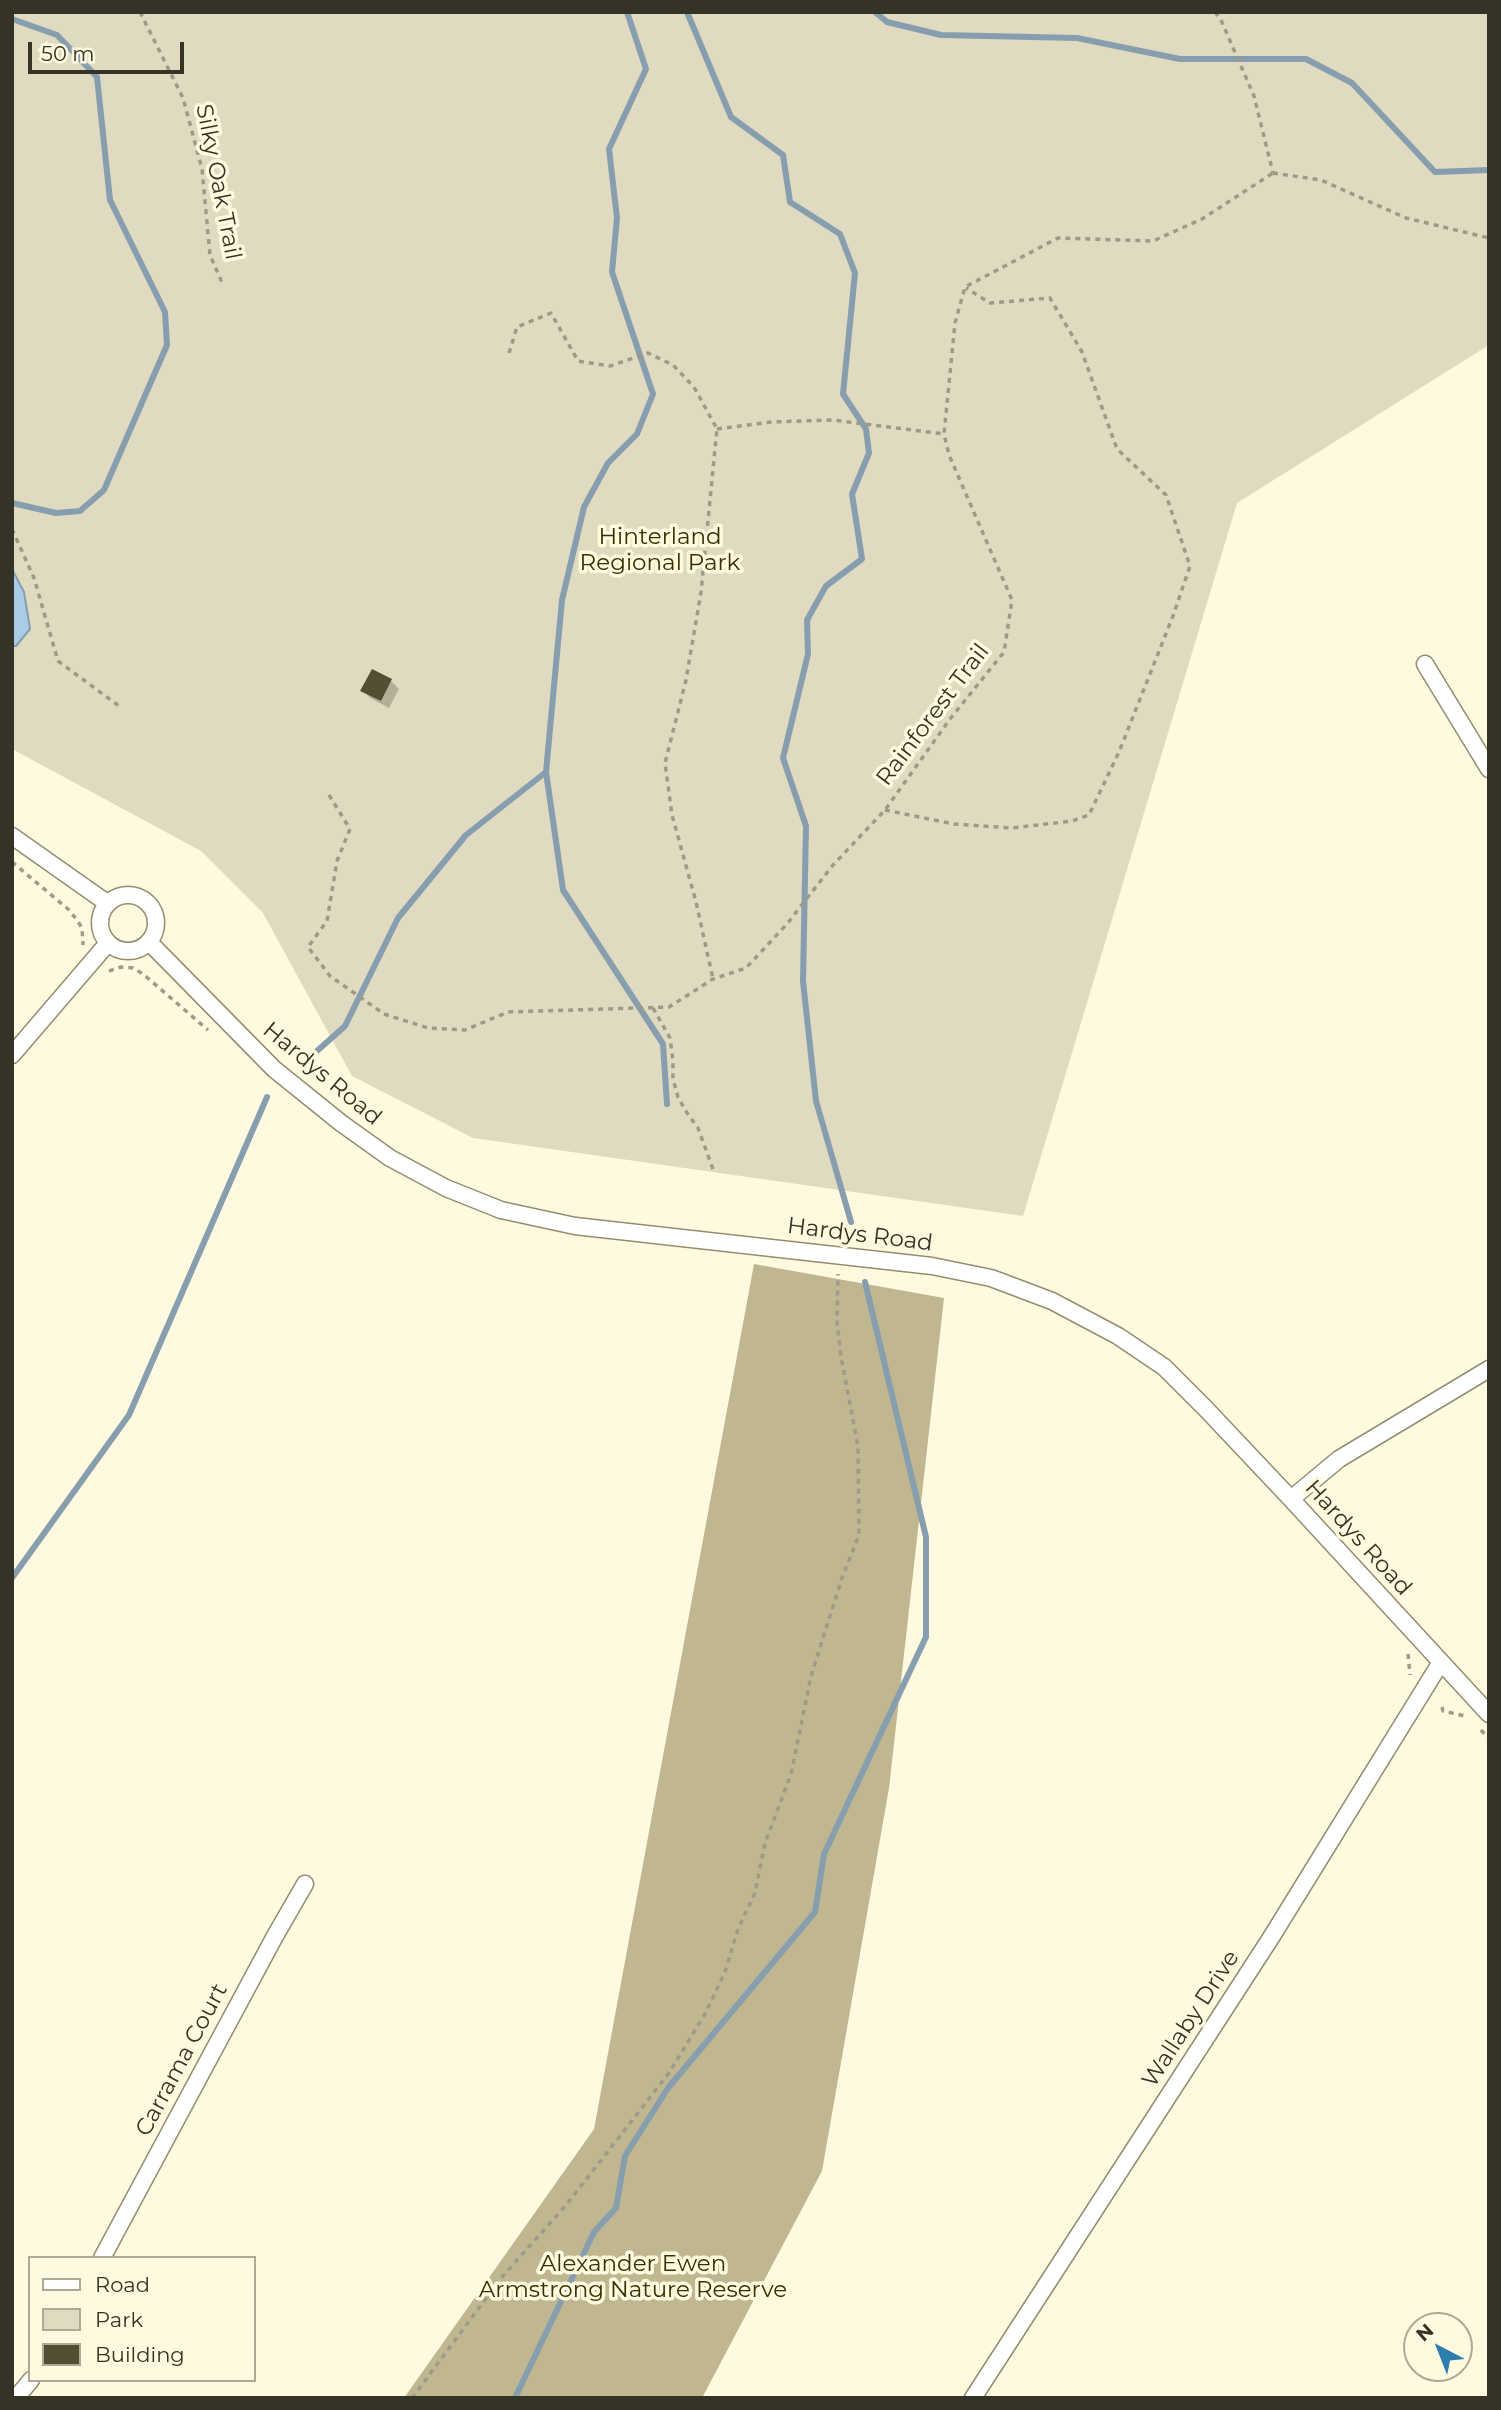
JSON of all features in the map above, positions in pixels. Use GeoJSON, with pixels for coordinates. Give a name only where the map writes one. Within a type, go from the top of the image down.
{"type":"FeatureCollection","features":[{"type":"Feature","properties":{"kind":"street"},"geometry":{"type":"LineString","coordinates":[[1425,664],[1489,769]]}},
{"type":"Feature","properties":{"kind":"street"},"geometry":{"type":"LineString","coordinates":[[12,835],[107,903]]}},
{"type":"Feature","properties":{"kind":"street"},"geometry":{"type":"LineString","coordinates":[[126,894],[146,900],[153,909],[156,920],[155,932],[149,942],[142,947],[125,951],[108,943],[102,935],[100,924],[101,913],[107,903],[126,894]]}},
{"type":"Feature","properties":{"kind":"street","name":"Hardys Road"},"geometry":{"type":"LineString","coordinates":[[149,942],[274,1069],[390,1158],[446,1188],[501,1210],[575,1226],[932,1266],[991,1279],[1052,1301],[1107,1331],[1164,1367],[1291,1499],[1489,1714]]}},
{"type":"Feature","properties":{"kind":"street"},"geometry":{"type":"LineString","coordinates":[[12,1055],[108,943]]}},
{"type":"Feature","properties":{"kind":"street"},"geometry":{"type":"LineString","coordinates":[[1291,1499],[1339,1459],[1489,1370]]}},
{"type":"Feature","properties":{"kind":"street","name":"Wallaby Drive"},"geometry":{"type":"LineString","coordinates":[[974,2398],[1272,1936],[1441,1662]]}},
{"type":"Feature","properties":{"kind":"street","name":"Carrama Court"},"geometry":{"type":"LineString","coordinates":[[103,2256],[305,1884]]}},
{"type":"Feature","properties":{"kind":"street"},"geometry":{"type":"LineString","coordinates":[[16,2398],[29,2382]]}},
{"type":"Feature","properties":{"kind":"path","name":"Silky Oak Trail"},"geometry":{"type":"LineString","coordinates":[[140,12],[183,98],[202,169],[209,255],[223,285]]}},
{"type":"Feature","properties":{"kind":"path"},"geometry":{"type":"LineString","coordinates":[[1215,12],[1254,96],[1273,173]]}},
{"type":"Feature","properties":{"kind":"path"},"geometry":{"type":"LineString","coordinates":[[885,810],[954,824],[1012,828],[1072,821],[1089,815],[1124,739],[1191,566],[1166,495],[1117,449],[1082,352],[1050,298],[990,303],[965,287],[1058,238],[1153,241],[1202,219],[1273,173],[1321,180],[1406,218],[1489,238]]}},
{"type":"Feature","properties":{"kind":"path","name":"Rainforest Trail"},"geometry":{"type":"LineString","coordinates":[[329,795],[350,830],[337,861],[327,921],[308,947],[330,976],[384,1014],[428,1028],[465,1030],[508,1012],[669,1007],[713,979],[746,968],[787,924],[833,865],[885,810],[950,719],[1004,652],[1012,600],[949,455],[944,434],[955,323],[965,287]]}},
{"type":"Feature","properties":{"kind":"path"},"geometry":{"type":"LineString","coordinates":[[509,353],[517,327],[551,313],[578,360],[610,366],[648,354],[673,365],[694,387],[717,429],[701,593],[686,680],[665,763],[672,815],[696,902],[713,979]]}},
{"type":"Feature","properties":{"kind":"path"},"geometry":{"type":"LineString","coordinates":[[717,429],[771,422],[832,420],[944,434]]}},
{"type":"Feature","properties":{"kind":"path"},"geometry":{"type":"LineString","coordinates":[[12,529],[34,578],[58,661],[119,706]]}},
{"type":"Feature","properties":{"kind":"path"},"geometry":{"type":"LineString","coordinates":[[12,862],[68,909],[82,928],[83,946]]}},
{"type":"Feature","properties":{"kind":"path"},"geometry":{"type":"LineString","coordinates":[[102,977],[111,970],[132,968],[143,974],[210,1032]]}},
{"type":"Feature","properties":{"kind":"path"},"geometry":{"type":"LineString","coordinates":[[653,1008],[670,1038],[673,1079],[678,1097],[698,1128],[714,1172]]}},
{"type":"Feature","properties":{"kind":"path"},"geometry":{"type":"LineString","coordinates":[[412,2398],[502,2277],[567,2204],[669,2073],[705,2014],[725,1972],[738,1929],[755,1893],[765,1843],[791,1774],[811,1676],[842,1578],[859,1535],[858,1446],[837,1322],[839,1255]]}},
{"type":"Feature","properties":{"kind":"path"},"geometry":{"type":"LineString","coordinates":[[1407,1649],[1410,1675]]}},
{"type":"Feature","properties":{"kind":"path"},"geometry":{"type":"LineString","coordinates":[[1442,1707],[1443,1711],[1468,1717]]}},
{"type":"Feature","properties":{"kind":"path"},"geometry":{"type":"LineString","coordinates":[[1473,1722],[1489,1739]]}},
{"type":"Feature","properties":{"kind":"green space","name":"Hinterland Regional Park"},"geometry":{"type":"Polygon","coordinates":[[[12,12],[1489,12],[1489,345],[1237,503],[1023,1216],[473,1138],[352,1076],[263,913],[201,851],[12,749],[12,12]]]}},
{"type":"Feature","properties":{"kind":"green space","name":"Alexander Ewen Armstrong Nature Reserve"},"geometry":{"type":"Polygon","coordinates":[[[754,1264],[944,1298],[889,1788],[822,2171],[702,2398],[404,2398],[594,2129],[754,1264]]]}},
{"type":"Feature","properties":{"kind":"water"},"geometry":{"type":"Polygon","coordinates":[[[12,569],[24,592],[30,629],[16,646],[12,646],[12,569]]]}},
{"type":"Feature","properties":{"kind":"building"},"geometry":{"type":"Polygon","coordinates":[[[372,669],[392,679],[381,701],[360,691],[372,669]]]}},
{"type":"Feature","properties":{"kind":"waterway"},"geometry":{"type":"LineString","coordinates":[[627,12],[646,69],[609,149],[617,218],[612,272],[653,394],[637,434],[608,463],[584,507],[562,600],[546,772],[563,890],[663,1044],[667,1104]]}},
{"type":"Feature","properties":{"kind":"waterway"},"geometry":{"type":"LineString","coordinates":[[687,12],[731,117],[783,155],[790,202],[840,234],[855,273],[843,394],[866,429],[869,453],[852,494],[862,559],[826,586],[807,620],[808,654],[783,758],[806,826],[803,981],[816,1101],[851,1222]]}},
{"type":"Feature","properties":{"kind":"waterway"},"geometry":{"type":"LineString","coordinates":[[875,12],[887,22],[941,35],[1077,38],[1180,59],[1306,59],[1352,83],[1435,172],[1489,170]]}},
{"type":"Feature","properties":{"kind":"waterway"},"geometry":{"type":"LineString","coordinates":[[12,19],[57,35],[97,77],[110,200],[165,312],[167,345],[104,490],[80,511],[56,513],[12,503]]}},
{"type":"Feature","properties":{"kind":"waterway"},"geometry":{"type":"LineString","coordinates":[[308,1059],[345,1026],[398,918],[466,835],[546,772]]}},
{"type":"Feature","properties":{"kind":"waterway"},"geometry":{"type":"LineString","coordinates":[[12,1578],[129,1415],[267,1097]]}},
{"type":"Feature","properties":{"kind":"waterway"},"geometry":{"type":"LineString","coordinates":[[515,2398],[594,2232],[616,2208],[625,2156],[668,2088],[815,1912],[824,1854],[926,1637],[926,1537],[865,1282]]}}]}
